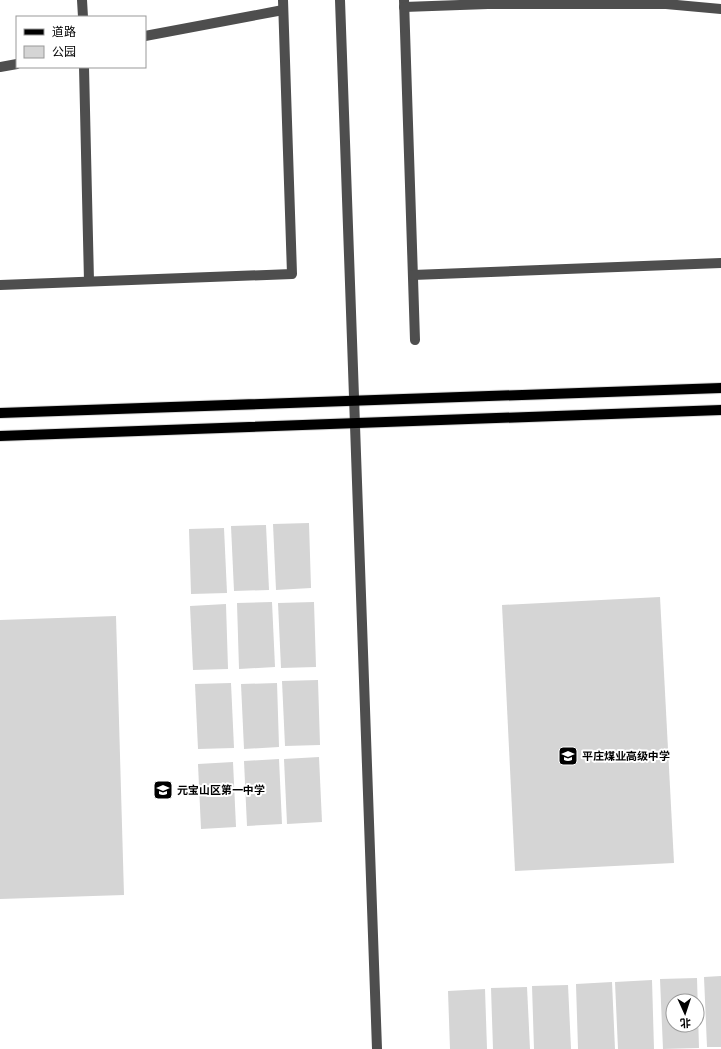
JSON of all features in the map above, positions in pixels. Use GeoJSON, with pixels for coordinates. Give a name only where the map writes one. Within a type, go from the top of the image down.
{"type":"FeatureCollection","features":[{"type":"Feature","properties":{"kind":"main road"},"geometry":{"type":"LineString","coordinates":[[0,413],[721,388]]}},
{"type":"Feature","properties":{"kind":"main road"},"geometry":{"type":"LineString","coordinates":[[0,436],[721,410]]}},
{"type":"Feature","properties":{"kind":"street"},"geometry":{"type":"LineString","coordinates":[[82,0],[83,16]]}},
{"type":"Feature","properties":{"kind":"street"},"geometry":{"type":"LineString","coordinates":[[340,0],[377,1049]]}},
{"type":"Feature","properties":{"kind":"street"},"geometry":{"type":"LineString","coordinates":[[415,340],[404,3],[666,4],[721,9]]}},
{"type":"Feature","properties":{"kind":"street"},"geometry":{"type":"LineString","coordinates":[[0,285],[292,274],[283,5],[146,36]]}},
{"type":"Feature","properties":{"kind":"street"},"geometry":{"type":"LineString","coordinates":[[0,67],[16,64]]}},
{"type":"Feature","properties":{"kind":"street"},"geometry":{"type":"LineString","coordinates":[[84,68],[89,282]]}},
{"type":"Feature","properties":{"kind":"street"},"geometry":{"type":"LineString","coordinates":[[413,275],[721,263]]}},
{"type":"Feature","properties":{"kind":"green space"},"geometry":{"type":"Polygon","coordinates":[[[309,523],[311,588],[276,590],[273,524],[309,523]]]}},
{"type":"Feature","properties":{"kind":"green space"},"geometry":{"type":"Polygon","coordinates":[[[266,525],[269,590],[234,591],[231,526],[266,525]]]}},
{"type":"Feature","properties":{"kind":"green space"},"geometry":{"type":"Polygon","coordinates":[[[224,528],[227,593],[191,594],[189,529],[224,528]]]}},
{"type":"Feature","properties":{"kind":"green space"},"geometry":{"type":"Polygon","coordinates":[[[660,597],[674,863],[515,871],[502,605],[660,597]]]}},
{"type":"Feature","properties":{"kind":"green space"},"geometry":{"type":"Polygon","coordinates":[[[272,602],[275,667],[239,669],[237,603],[272,602]]]}},
{"type":"Feature","properties":{"kind":"green space"},"geometry":{"type":"Polygon","coordinates":[[[314,602],[316,667],[281,668],[278,603],[314,602]]]}},
{"type":"Feature","properties":{"kind":"green space"},"geometry":{"type":"Polygon","coordinates":[[[226,604],[228,669],[193,670],[190,606],[226,604]]]}},
{"type":"Feature","properties":{"kind":"green space"},"geometry":{"type":"Polygon","coordinates":[[[116,616],[124,895],[0,899],[0,620],[116,616]]]}},
{"type":"Feature","properties":{"kind":"green space"},"geometry":{"type":"Polygon","coordinates":[[[318,680],[320,745],[285,746],[282,681],[318,680]]]}},
{"type":"Feature","properties":{"kind":"green space"},"geometry":{"type":"Polygon","coordinates":[[[231,683],[234,748],[198,749],[195,684],[231,683]]]}},
{"type":"Feature","properties":{"kind":"green space"},"geometry":{"type":"Polygon","coordinates":[[[277,683],[279,747],[244,749],[241,684],[277,683]]]}},
{"type":"Feature","properties":{"kind":"green space"},"geometry":{"type":"Polygon","coordinates":[[[319,757],[322,822],[287,824],[284,759],[319,757]]]}},
{"type":"Feature","properties":{"kind":"green space"},"geometry":{"type":"Polygon","coordinates":[[[279,759],[282,824],[247,826],[244,761],[279,759]]]}},
{"type":"Feature","properties":{"kind":"green space"},"geometry":{"type":"Polygon","coordinates":[[[233,762],[236,827],[201,829],[198,764],[233,762]]]}},
{"type":"Feature","properties":{"kind":"green space"},"geometry":{"type":"Polygon","coordinates":[[[721,976],[721,1047],[707,1047],[704,977],[721,976]]]}},
{"type":"Feature","properties":{"kind":"green space"},"geometry":{"type":"Polygon","coordinates":[[[697,978],[697,993],[665,993],[665,1033],[699,1033],[699,1048],[663,1049],[660,979],[697,978]]]}},
{"type":"Feature","properties":{"kind":"green space"},"geometry":{"type":"Polygon","coordinates":[[[652,980],[654,1049],[618,1049],[615,982],[652,980]]]}},
{"type":"Feature","properties":{"kind":"green space"},"geometry":{"type":"Polygon","coordinates":[[[612,982],[615,1049],[578,1049],[576,984],[612,982]]]}},
{"type":"Feature","properties":{"kind":"green space"},"geometry":{"type":"Polygon","coordinates":[[[568,985],[571,1049],[534,1049],[532,986],[568,985]]]}},
{"type":"Feature","properties":{"kind":"green space"},"geometry":{"type":"Polygon","coordinates":[[[527,987],[530,1049],[493,1049],[491,988],[527,987]]]}},
{"type":"Feature","properties":{"kind":"green space"},"geometry":{"type":"Polygon","coordinates":[[[485,989],[487,1049],[450,1049],[448,991],[485,989]]]}},
{"type":"Feature","properties":{"kind":"place","name":"平庄煤业高级中学"},"geometry":{"type":"Point","coordinates":[568,756]}},
{"type":"Feature","properties":{"kind":"place","name":"元宝山区第一中学"},"geometry":{"type":"Point","coordinates":[163,790]}}]}
